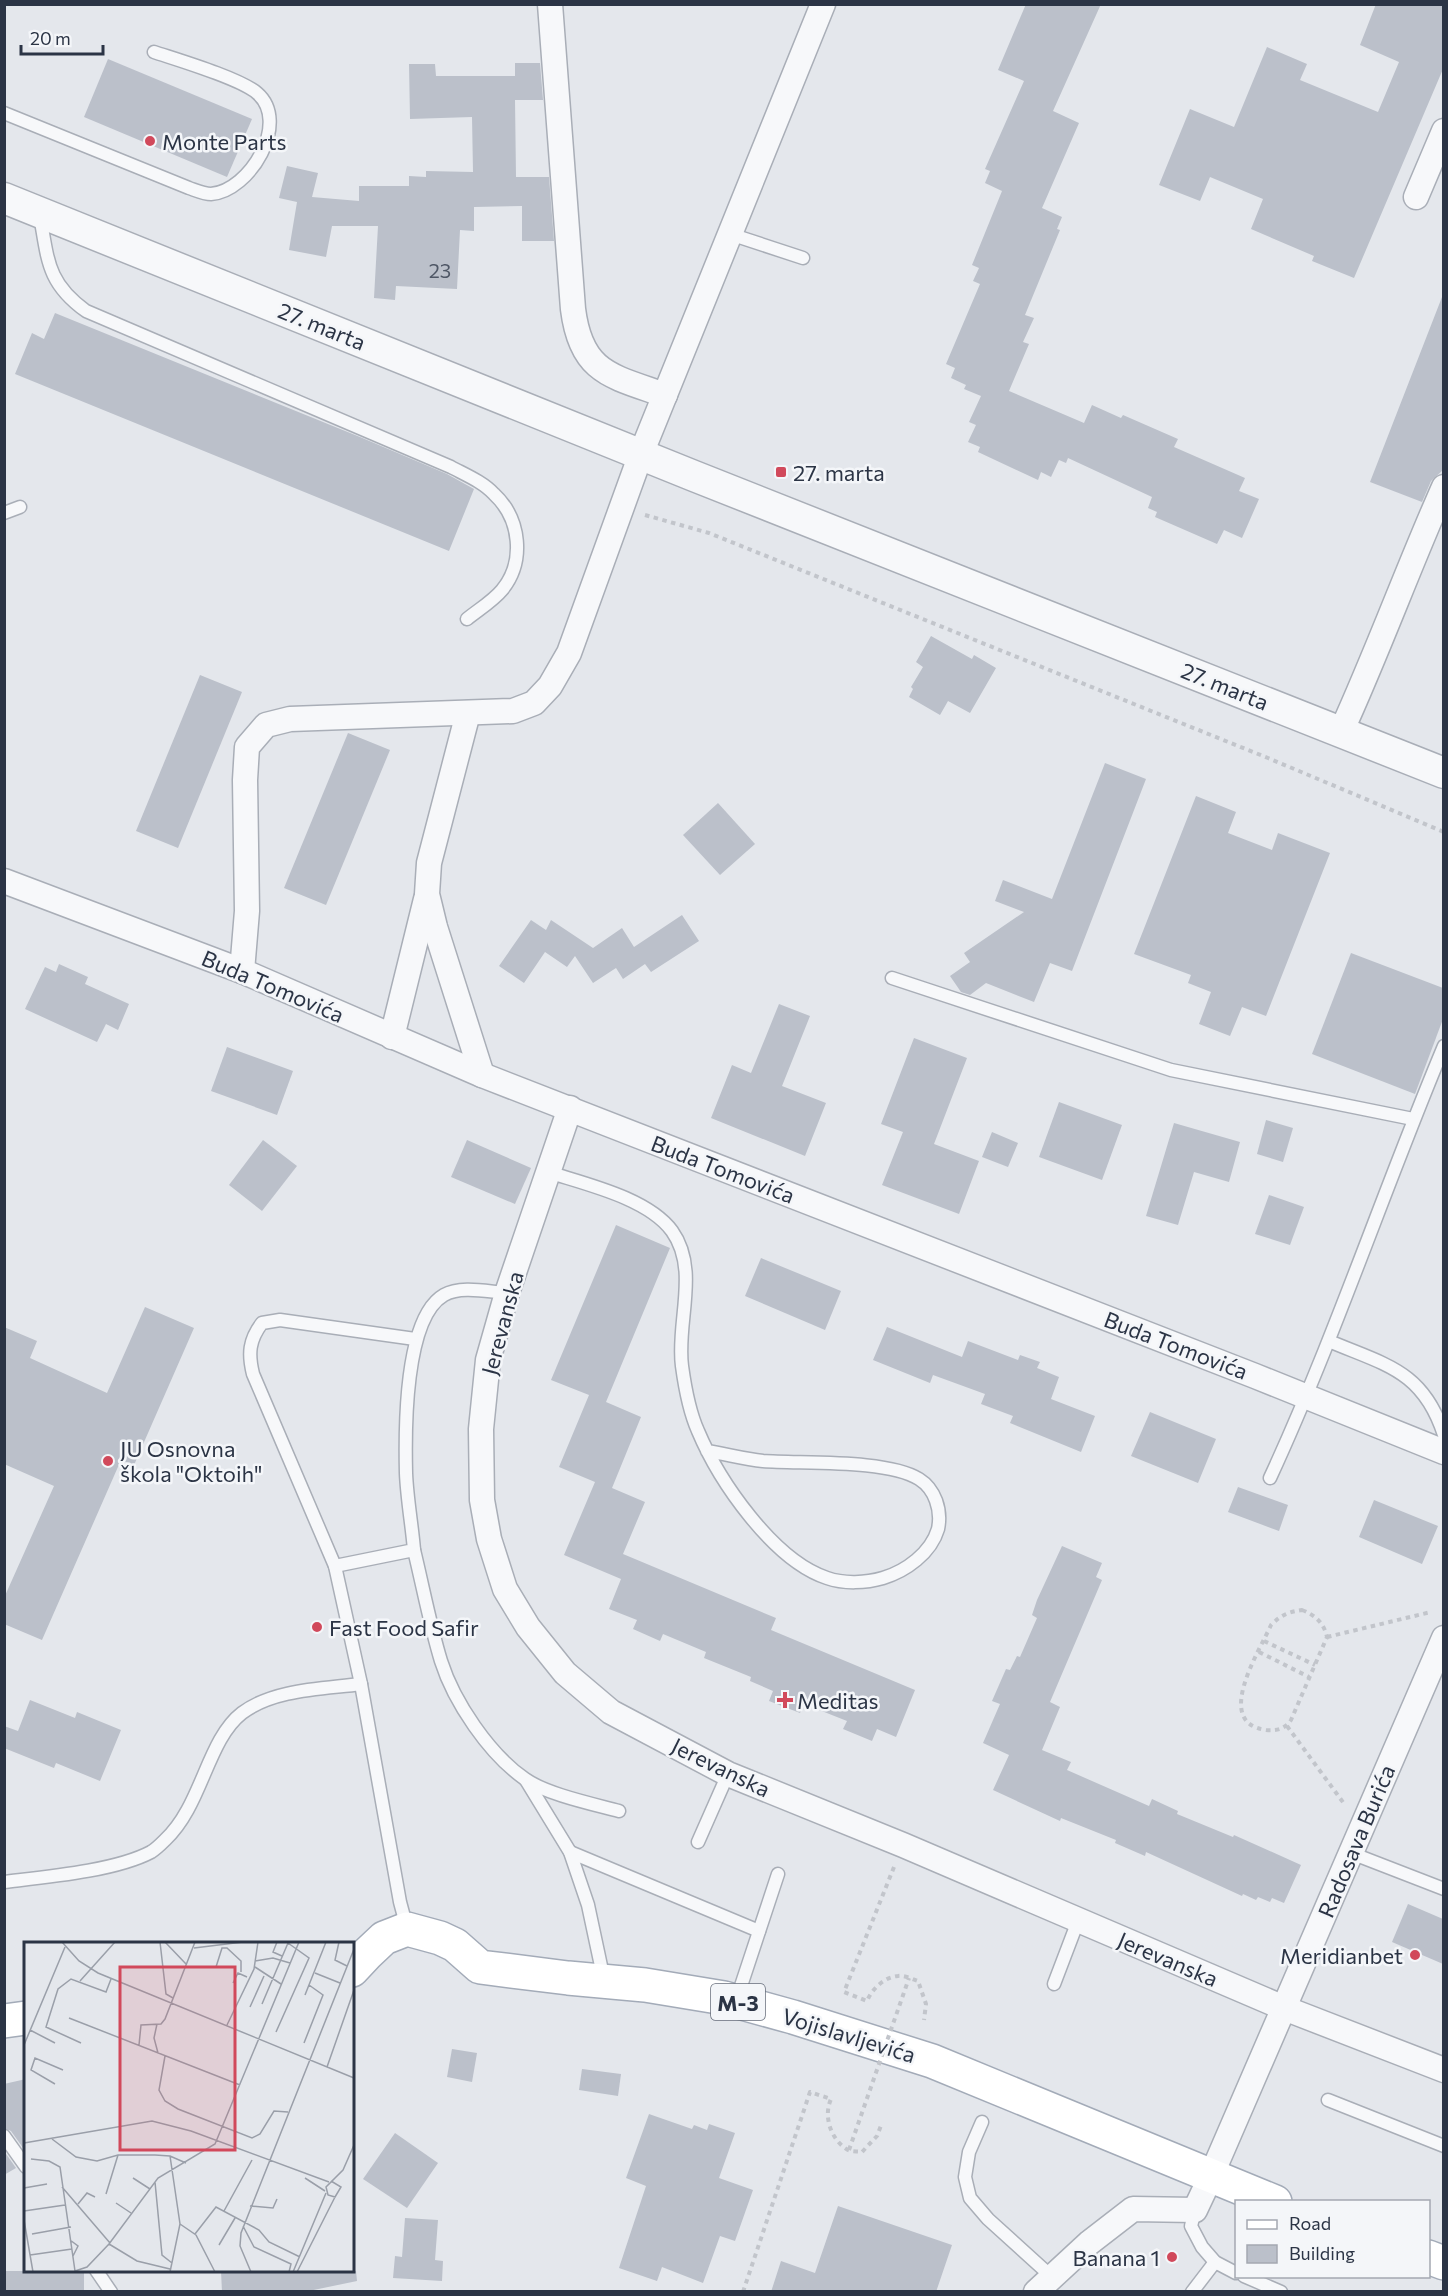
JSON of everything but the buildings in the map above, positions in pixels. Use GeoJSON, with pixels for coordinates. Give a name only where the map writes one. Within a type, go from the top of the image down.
{"type":"FeatureCollection","features":[{"type":"Feature","properties":{"kind":"main road"},"geometry":{"type":"LineString","coordinates":[[354,1968],[384,1938],[407,1929]]}},
{"type":"Feature","properties":{"kind":"main road","name":"Vojislavljevića"},"geometry":{"type":"LineString","coordinates":[[407,1929],[440,1938],[455,1945],[480,1967],[677,1990],[793,2017],[932,2061],[1270,2200]]}},
{"type":"Feature","properties":{"kind":"main road"},"geometry":{"type":"LineString","coordinates":[[4,2021],[24,2018]]}},
{"type":"Feature","properties":{"kind":"street"},"geometry":{"type":"LineString","coordinates":[[550,4],[573,309],[578,339],[595,365],[613,377],[665,395]]}},
{"type":"Feature","properties":{"kind":"street"},"geometry":{"type":"LineString","coordinates":[[242,971],[246,911],[247,747],[266,725],[290,719],[513,711],[534,703],[550,686],[569,653],[641,454],[823,4]]}},
{"type":"Feature","properties":{"kind":"street"},"geometry":{"type":"LineString","coordinates":[[1416,197],[1443,131]]}},
{"type":"Feature","properties":{"kind":"street","name":"27. marta"},"geometry":{"type":"LineString","coordinates":[[4,198],[1443,773]]}},
{"type":"Feature","properties":{"kind":"street"},"geometry":{"type":"LineString","coordinates":[[1341,732],[1368,672],[1409,565],[1443,487]]}},
{"type":"Feature","properties":{"kind":"street"},"geometry":{"type":"LineString","coordinates":[[392,1036],[428,894],[429,863],[468,713]]}},
{"type":"Feature","properties":{"kind":"street","name":"Buda Tomovića"},"geometry":{"type":"LineString","coordinates":[[4,881],[242,971],[482,1076],[570,1108],[1443,1452]]}},
{"type":"Feature","properties":{"kind":"street"},"geometry":{"type":"LineString","coordinates":[[428,894],[435,927],[482,1076]]}},
{"type":"Feature","properties":{"kind":"street","name":"Jerevanska"},"geometry":{"type":"LineString","coordinates":[[570,1108],[507,1293],[488,1360],[481,1429],[482,1500],[489,1539],[505,1589],[528,1627],[565,1673],[611,1712],[728,1774],[903,1845],[1078,1922],[1284,2008],[1443,2070]]}},
{"type":"Feature","properties":{"kind":"street","name":"Radosava Burića"},"geometry":{"type":"LineString","coordinates":[[1194,2210],[1211,2176],[1443,1638]]}},
{"type":"Feature","properties":{"kind":"street"},"geometry":{"type":"LineString","coordinates":[[1044,2284],[1089,2243],[1133,2209],[1194,2210]]}},
{"type":"Feature","properties":{"kind":"lane"},"geometry":{"type":"LineString","coordinates":[[4,113],[189,188],[210,194],[233,186],[255,167],[268,137],[269,112],[257,93],[233,81],[154,52]]}},
{"type":"Feature","properties":{"kind":"lane"},"geometry":{"type":"LineString","coordinates":[[39,212],[48,262],[56,283],[69,298],[86,311],[451,467],[494,494],[513,522],[518,558],[511,576],[501,591],[466,620]]}},
{"type":"Feature","properties":{"kind":"lane"},"geometry":{"type":"LineString","coordinates":[[730,234],[803,258]]}},
{"type":"Feature","properties":{"kind":"lane"},"geometry":{"type":"LineString","coordinates":[[4,513],[20,507]]}},
{"type":"Feature","properties":{"kind":"lane"},"geometry":{"type":"LineString","coordinates":[[892,978],[1171,1070],[1413,1119]]}},
{"type":"Feature","properties":{"kind":"lane"},"geometry":{"type":"LineString","coordinates":[[1270,1478],[1307,1398],[1443,1046]]}},
{"type":"Feature","properties":{"kind":"lane"},"geometry":{"type":"LineString","coordinates":[[548,1172],[616,1194],[657,1217],[671,1230],[680,1246],[686,1286],[681,1363],[687,1397],[707,1451],[722,1478],[757,1526],[800,1564],[827,1579],[845,1582],[882,1578],[899,1572],[925,1553],[939,1526],[938,1503],[926,1485],[917,1478],[876,1467],[763,1461],[707,1451]]}},
{"type":"Feature","properties":{"kind":"lane"},"geometry":{"type":"LineString","coordinates":[[507,1293],[464,1290],[446,1294],[434,1303],[415,1340],[407,1404],[406,1474],[414,1550],[441,1663],[455,1692],[491,1749],[526,1780],[570,1852],[588,1905],[604,1981]]}},
{"type":"Feature","properties":{"kind":"lane"},"geometry":{"type":"LineString","coordinates":[[407,1929],[400,1902],[361,1684],[335,1566],[253,1374],[250,1346],[254,1334],[262,1323],[280,1320],[415,1340]]}},
{"type":"Feature","properties":{"kind":"lane"},"geometry":{"type":"LineString","coordinates":[[1329,1341],[1398,1371],[1417,1384],[1430,1402],[1443,1435]]}},
{"type":"Feature","properties":{"kind":"lane"},"geometry":{"type":"LineString","coordinates":[[335,1566],[414,1550]]}},
{"type":"Feature","properties":{"kind":"lane"},"geometry":{"type":"LineString","coordinates":[[4,1882],[58,1875],[125,1862],[153,1851],[176,1829],[189,1809],[224,1734],[242,1713],[268,1700],[295,1693],[361,1684]]}},
{"type":"Feature","properties":{"kind":"lane"},"geometry":{"type":"LineString","coordinates":[[698,1842],[728,1774]]}},
{"type":"Feature","properties":{"kind":"lane"},"geometry":{"type":"LineString","coordinates":[[526,1780],[569,1798],[619,1811]]}},
{"type":"Feature","properties":{"kind":"lane"},"geometry":{"type":"LineString","coordinates":[[570,1852],[759,1931]]}},
{"type":"Feature","properties":{"kind":"lane"},"geometry":{"type":"LineString","coordinates":[[1351,1853],[1443,1889]]}},
{"type":"Feature","properties":{"kind":"lane"},"geometry":{"type":"LineString","coordinates":[[736,2002],[778,1874]]}},
{"type":"Feature","properties":{"kind":"lane"},"geometry":{"type":"LineString","coordinates":[[1054,1984],[1078,1922]]}},
{"type":"Feature","properties":{"kind":"lane"},"geometry":{"type":"LineString","coordinates":[[1328,2100],[1443,2144]]}},
{"type":"Feature","properties":{"kind":"lane"},"geometry":{"type":"LineString","coordinates":[[982,2122],[969,2152],[965,2177],[970,2198],[1044,2284]]}},
{"type":"Feature","properties":{"kind":"lane"},"geometry":{"type":"LineString","coordinates":[[4,2136],[24,2164]]}},
{"type":"Feature","properties":{"kind":"lane"},"geometry":{"type":"LineString","coordinates":[[1194,2210],[1191,2226],[1202,2247],[1215,2262],[1235,2272]]}},
{"type":"Feature","properties":{"kind":"lane"},"geometry":{"type":"LineString","coordinates":[[1192,2292],[1215,2262]]}},
{"type":"Feature","properties":{"kind":"lane"},"geometry":{"type":"LineString","coordinates":[[97,2272],[111,2292]]}},
{"type":"Feature","properties":{"kind":"lane"},"geometry":{"type":"LineString","coordinates":[[1246,2278],[1281,2292]]}},
{"type":"Feature","properties":{"kind":"path"},"geometry":{"type":"LineString","coordinates":[[622,508],[709,533],[1257,754],[1443,832]]}},
{"type":"Feature","properties":{"kind":"path"},"geometry":{"type":"LineString","coordinates":[[1302,1610],[1318,1619],[1327,1637],[1287,1726],[1273,1731],[1262,1730],[1251,1726],[1243,1719],[1241,1690],[1271,1625],[1279,1616],[1302,1610]]}},
{"type":"Feature","properties":{"kind":"path"},"geometry":{"type":"LineString","coordinates":[[1327,1637],[1431,1612]]}},
{"type":"Feature","properties":{"kind":"path"},"geometry":{"type":"LineString","coordinates":[[1264,1641],[1315,1665]]}},
{"type":"Feature","properties":{"kind":"path"},"geometry":{"type":"LineString","coordinates":[[1259,1652],[1309,1677]]}},
{"type":"Feature","properties":{"kind":"path"},"geometry":{"type":"LineString","coordinates":[[1287,1726],[1349,1812]]}},
{"type":"Feature","properties":{"kind":"path"},"geometry":{"type":"LineString","coordinates":[[903,1845],[844,1992],[867,2001],[877,1985],[900,1975],[918,1981],[926,2004],[924,2020]]}},
{"type":"Feature","properties":{"kind":"path"},"geometry":{"type":"LineString","coordinates":[[849,2150],[909,1978]]}},
{"type":"Feature","properties":{"kind":"path"},"geometry":{"type":"LineString","coordinates":[[743,2292],[810,2092],[831,2099],[828,2114],[831,2130],[849,2150],[862,2152],[877,2136],[882,2123]]}},
{"type":"Feature","properties":{"kind":"place","name":"Monte Parts"},"geometry":{"type":"Point","coordinates":[150,141]}},
{"type":"Feature","properties":{"kind":"place","name":"27. marta"},"geometry":{"type":"Point","coordinates":[781,472]}},
{"type":"Feature","properties":{"kind":"place","name":"JU Osnovna škola \"Oktoih\""},"geometry":{"type":"Point","coordinates":[108,1461]}},
{"type":"Feature","properties":{"kind":"place","name":"Fast Food Safir"},"geometry":{"type":"Point","coordinates":[317,1627]}},
{"type":"Feature","properties":{"kind":"place","name":"Meditas"},"geometry":{"type":"Point","coordinates":[785,1700]}},
{"type":"Feature","properties":{"kind":"place","name":"Meridianbet"},"geometry":{"type":"Point","coordinates":[1415,1955]}},
{"type":"Feature","properties":{"kind":"place","name":"Banana 1"},"geometry":{"type":"Point","coordinates":[1172,2257]}}]}
